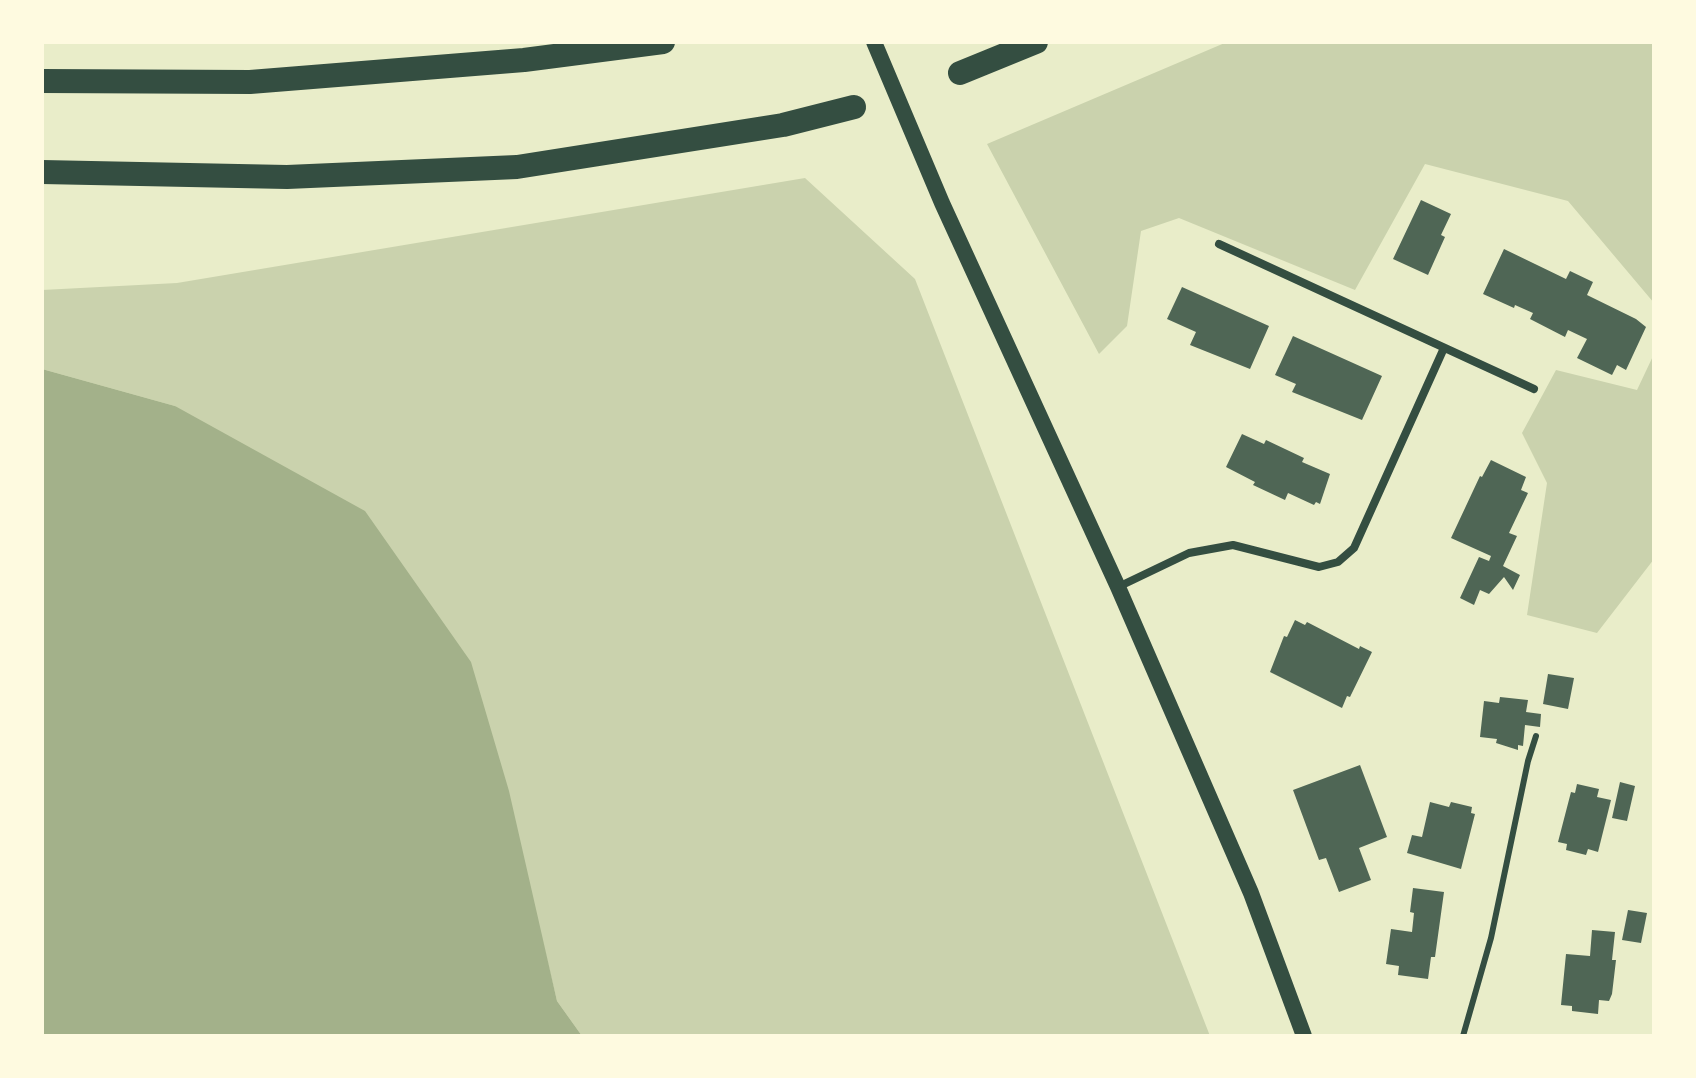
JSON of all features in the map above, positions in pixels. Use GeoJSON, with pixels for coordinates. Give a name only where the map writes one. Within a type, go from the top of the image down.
{"type":"FeatureCollection","features":[{"type":"Feature","properties":{"kind":"highway"},"geometry":{"type":"LineString","coordinates":[[42,81],[250,82],[524,60],[663,42]]}},
{"type":"Feature","properties":{"kind":"highway"},"geometry":{"type":"LineString","coordinates":[[960,73],[1036,42]]}},
{"type":"Feature","properties":{"kind":"highway"},"geometry":{"type":"LineString","coordinates":[[42,172],[287,177],[517,167],[783,125],[854,107]]}},
{"type":"Feature","properties":{"kind":"main road"},"geometry":{"type":"LineString","coordinates":[[874,42],[942,203],[1118,587],[1251,893],[1304,1036]]}},
{"type":"Feature","properties":{"kind":"street"},"geometry":{"type":"LineString","coordinates":[[1219,244],[1534,389]]}},
{"type":"Feature","properties":{"kind":"street"},"geometry":{"type":"LineString","coordinates":[[1118,587],[1189,553],[1233,545],[1319,567],[1338,562],[1354,548],[1444,348]]}},
{"type":"Feature","properties":{"kind":"lane"},"geometry":{"type":"LineString","coordinates":[[1463,1036],[1491,938],[1536,736]]}},
{"type":"Feature","properties":{"kind":"shaded area"},"geometry":{"type":"Polygon","coordinates":[[[1227,42],[1654,42],[1654,303],[1568,201],[1425,164],[1355,290],[1179,218],[1141,231],[1127,326],[1099,354],[987,144],[1227,42]]]}},
{"type":"Feature","properties":{"kind":"shaded area"},"geometry":{"type":"Polygon","coordinates":[[[805,178],[915,279],[1210,1036],[582,1036],[557,1001],[538,922],[175,406],[42,369],[42,290],[177,283],[805,178]]]}},
{"type":"Feature","properties":{"kind":"shaded area"},"geometry":{"type":"Polygon","coordinates":[[[1654,354],[1654,559],[1597,633],[1527,615],[1547,483],[1522,433],[1556,370],[1637,390],[1654,354]]]}},
{"type":"Feature","properties":{"kind":"shaded area"},"geometry":{"type":"Polygon","coordinates":[[[42,369],[175,406],[365,511],[471,662],[509,791],[557,1001],[582,1036],[42,1036],[42,369]]]}},
{"type":"Feature","properties":{"kind":"building"},"geometry":{"type":"Polygon","coordinates":[[[1421,200],[1451,214],[1441,235],[1445,237],[1428,275],[1393,259],[1421,200]]]}},
{"type":"Feature","properties":{"kind":"building"},"geometry":{"type":"Polygon","coordinates":[[[1504,249],[1566,279],[1570,271],[1593,282],[1587,295],[1646,327],[1626,370],[1617,365],[1612,375],[1577,358],[1587,339],[1568,330],[1565,337],[1530,319],[1533,313],[1483,294],[1504,249]]]}},
{"type":"Feature","properties":{"kind":"building"},"geometry":{"type":"Polygon","coordinates":[[[1182,287],[1269,326],[1250,369],[1190,345],[1196,332],[1167,319],[1182,287]]]}},
{"type":"Feature","properties":{"kind":"building"},"geometry":{"type":"Polygon","coordinates":[[[1293,336],[1382,376],[1362,420],[1292,392],[1296,384],[1275,375],[1293,336]]]}},
{"type":"Feature","properties":{"kind":"building"},"geometry":{"type":"Polygon","coordinates":[[[1242,434],[1264,444],[1266,440],[1304,458],[1302,462],[1330,474],[1320,504],[1316,502],[1314,505],[1288,493],[1285,500],[1253,485],[1255,482],[1226,467],[1242,434]]]}},
{"type":"Feature","properties":{"kind":"building"},"geometry":{"type":"Polygon","coordinates":[[[1491,460],[1526,477],[1521,490],[1528,493],[1509,533],[1517,536],[1503,566],[1520,575],[1513,590],[1504,577],[1489,594],[1480,590],[1474,605],[1460,598],[1479,557],[1489,561],[1491,556],[1451,538],[1480,476],[1491,460]]]}},
{"type":"Feature","properties":{"kind":"building"},"geometry":{"type":"Polygon","coordinates":[[[1295,620],[1305,625],[1307,622],[1359,649],[1360,646],[1372,652],[1342,708],[1270,672],[1284,636],[1287,637],[1295,620]]]}},
{"type":"Feature","properties":{"kind":"building"},"geometry":{"type":"Polygon","coordinates":[[[1548,674],[1574,678],[1568,709],[1543,704],[1548,674]]]}},
{"type":"Feature","properties":{"kind":"building"},"geometry":{"type":"Polygon","coordinates":[[[1500,697],[1528,700],[1526,712],[1541,714],[1540,727],[1525,725],[1523,746],[1518,745],[1518,750],[1496,743],[1497,739],[1480,737],[1484,701],[1499,703],[1500,697]]]}},
{"type":"Feature","properties":{"kind":"building"},"geometry":{"type":"Polygon","coordinates":[[[1360,765],[1387,837],[1359,848],[1371,880],[1339,892],[1326,858],[1319,860],[1293,790],[1360,765]]]}},
{"type":"Feature","properties":{"kind":"building"},"geometry":{"type":"Polygon","coordinates":[[[1620,782],[1635,786],[1627,821],[1612,818],[1620,782]]]}},
{"type":"Feature","properties":{"kind":"building"},"geometry":{"type":"Polygon","coordinates":[[[1577,784],[1599,789],[1597,797],[1611,800],[1598,852],[1588,849],[1586,855],[1566,850],[1567,844],[1558,842],[1571,792],[1575,793],[1577,784]]]}},
{"type":"Feature","properties":{"kind":"building"},"geometry":{"type":"Polygon","coordinates":[[[1430,802],[1449,807],[1451,802],[1472,807],[1471,813],[1475,814],[1461,869],[1407,853],[1412,835],[1422,837],[1430,802]]]}},
{"type":"Feature","properties":{"kind":"building"},"geometry":{"type":"Polygon","coordinates":[[[1413,888],[1444,892],[1435,957],[1431,957],[1428,979],[1398,975],[1399,966],[1386,964],[1391,929],[1412,932],[1414,913],[1410,912],[1413,888]]]}},
{"type":"Feature","properties":{"kind":"building"},"geometry":{"type":"Polygon","coordinates":[[[1628,910],[1647,913],[1641,943],[1622,940],[1628,910]]]}},
{"type":"Feature","properties":{"kind":"building"},"geometry":{"type":"Polygon","coordinates":[[[1592,930],[1615,932],[1612,994],[1609,1001],[1599,1000],[1598,1014],[1572,1011],[1572,1006],[1561,1005],[1566,954],[1590,956],[1592,930]]]}}]}
